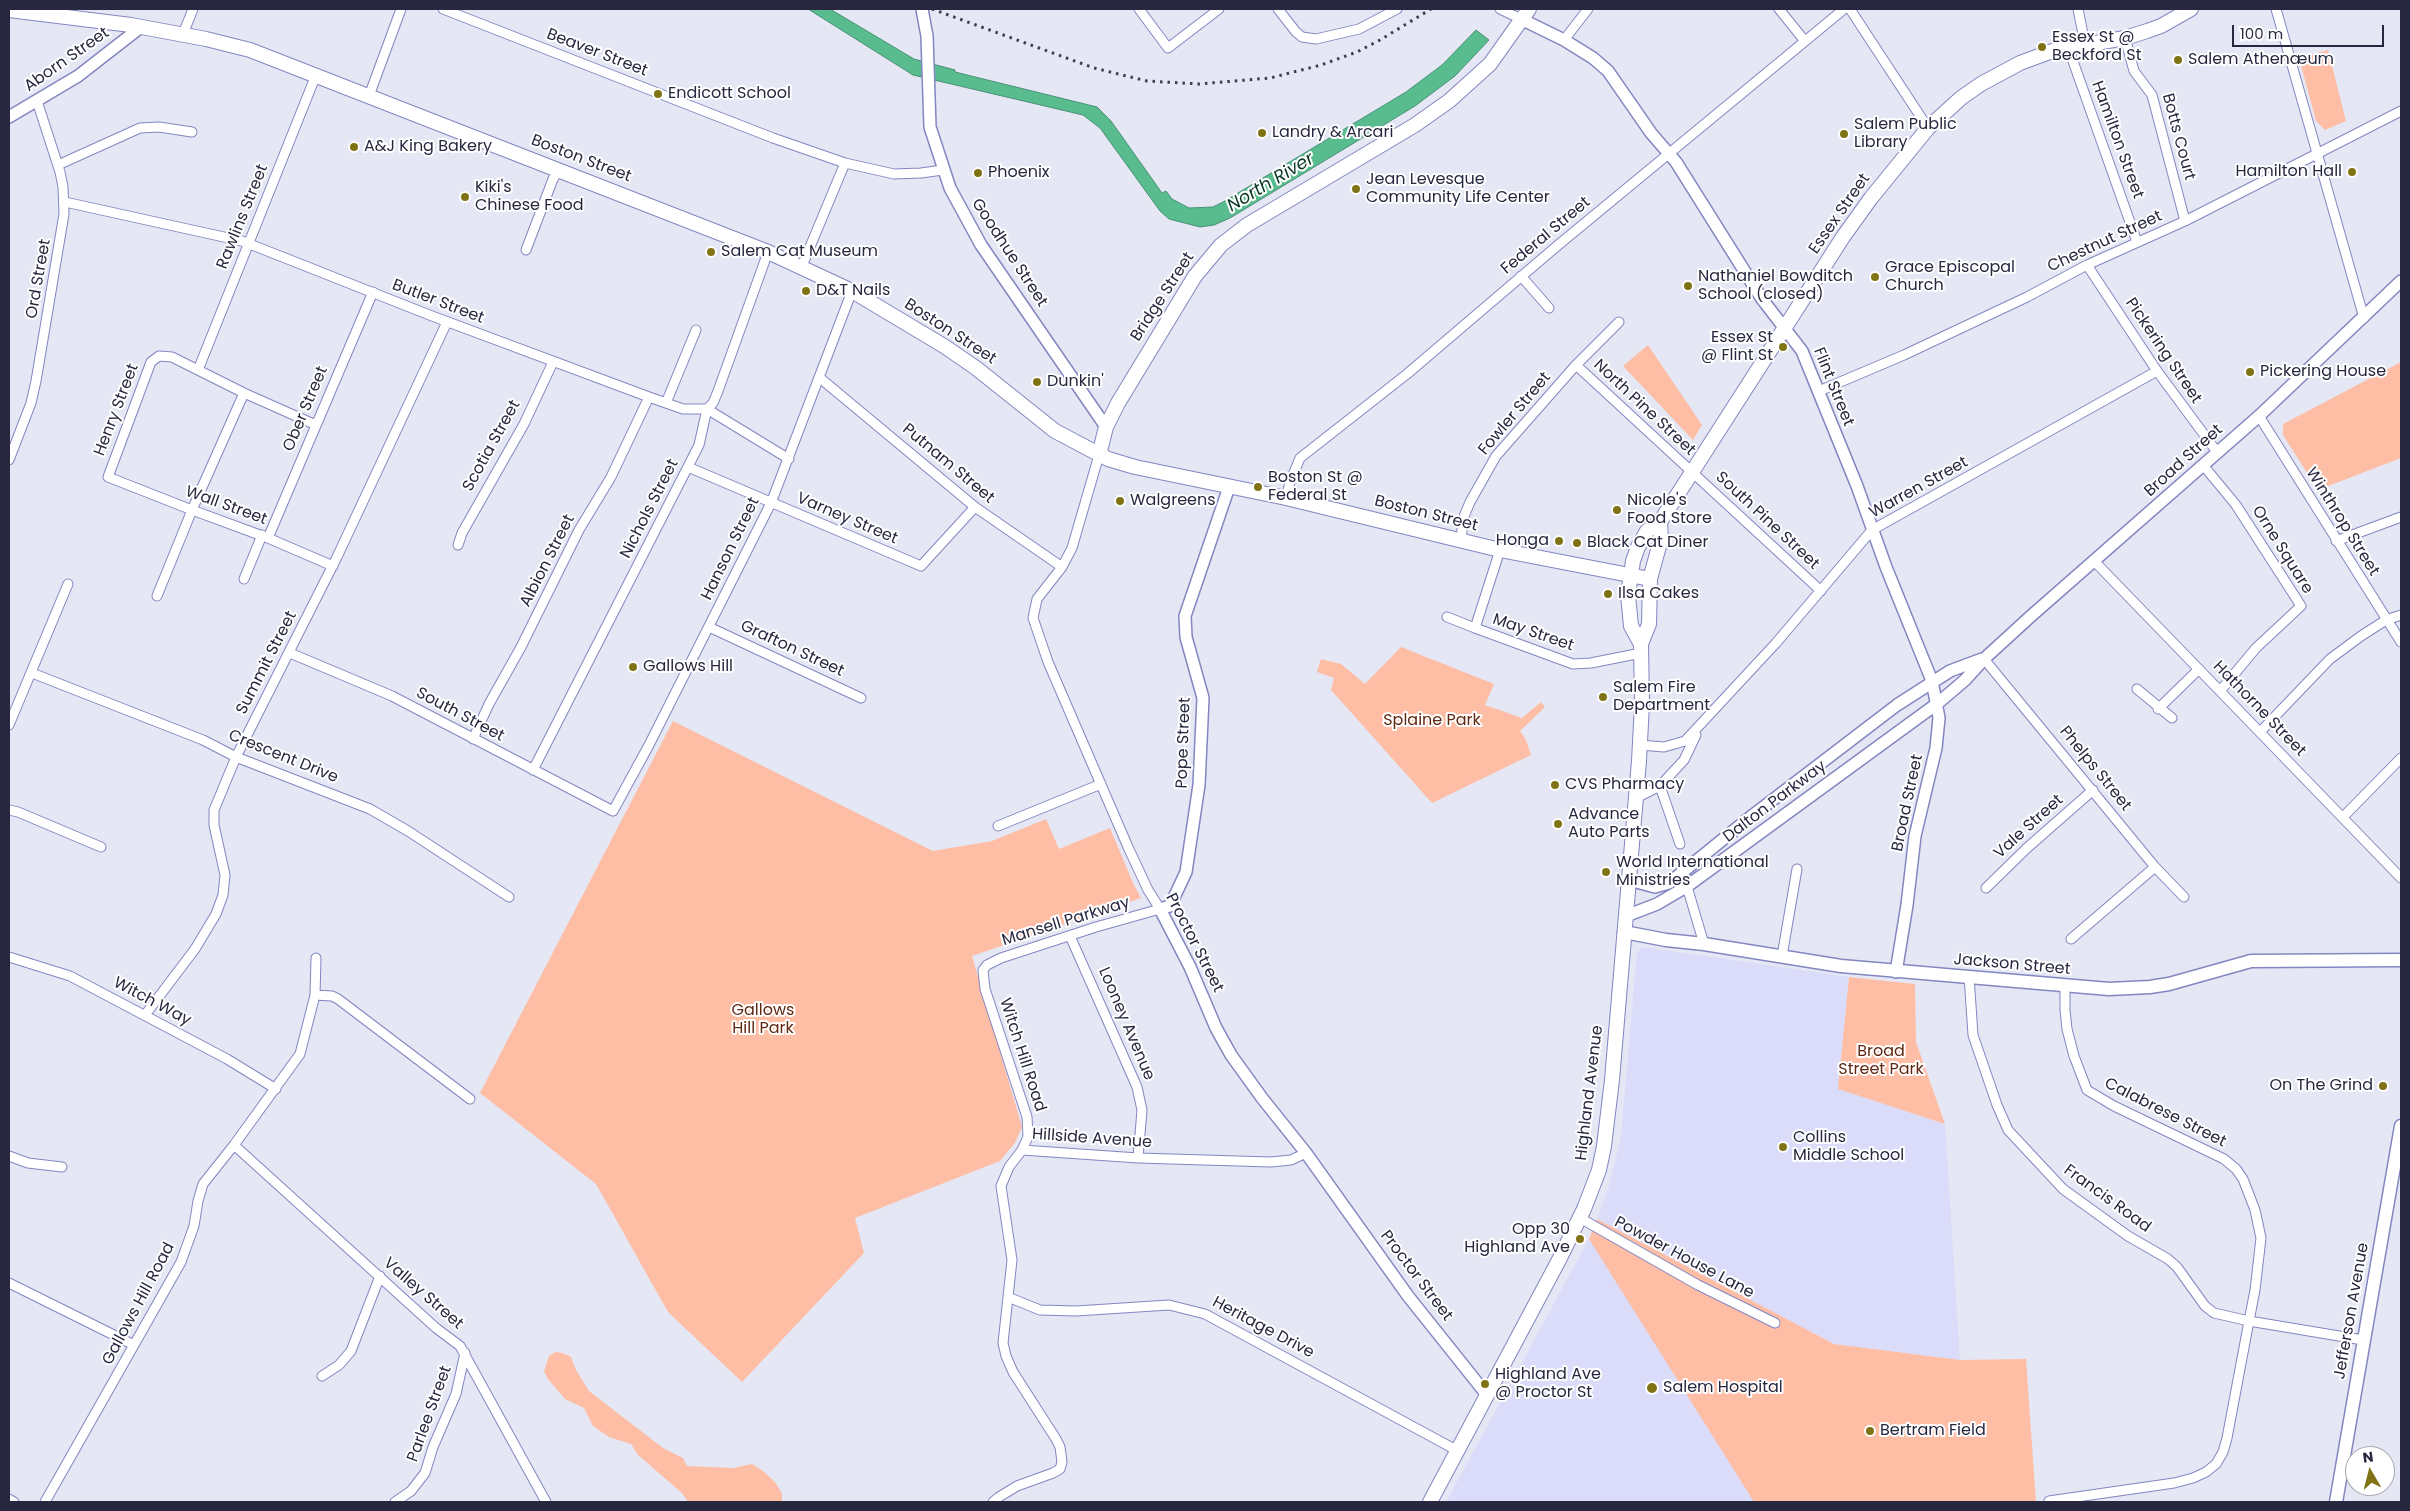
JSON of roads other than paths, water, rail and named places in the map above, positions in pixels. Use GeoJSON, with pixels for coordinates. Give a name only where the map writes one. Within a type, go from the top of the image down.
{"type":"FeatureCollection","features":[{"type":"Feature","properties":{"kind":"main road","name":"Essex Street"},"geometry":{"type":"LineString","coordinates":[[1641,648],[1631,626],[1628,594],[1630,576],[1638,547],[1647,532],[1660,522],[1871,198],[1928,128],[1961,98],[2003,71],[2036,55],[2068,47],[2125,38],[2162,26],[2191,9]]}},
{"type":"Feature","properties":{"kind":"main road","name":"Boston Street"},"geometry":{"type":"LineString","coordinates":[[9,10],[141,27],[183,34],[250,50],[768,252],[852,290],[952,351],[1055,431],[1099,455],[1135,467],[1286,498],[1500,550],[1650,579]]}},
{"type":"Feature","properties":{"kind":"main road","name":"Bridge Street"},"geometry":{"type":"LineString","coordinates":[[1099,455],[1106,427],[1118,403],[1195,276],[1221,244],[1449,101],[1490,64],[1525,14]]}},
{"type":"Feature","properties":{"kind":"main road","name":"Essex Street"},"geometry":{"type":"LineString","coordinates":[[1636,798],[1642,704],[1641,648],[1649,624],[1650,579],[1661,538],[1660,522]]}},
{"type":"Feature","properties":{"kind":"main road","name":"Highland Avenue"},"geometry":{"type":"LineString","coordinates":[[1430,1502],[1580,1218],[1594,1184],[1604,1146],[1636,798]]}},
{"type":"Feature","properties":{"kind":"main road","name":"Jackson Street"},"geometry":{"type":"LineString","coordinates":[[1624,932],[1841,966],[2065,986],[2109,988],[2150,987],[2176,982],[2234,964],[2270,959],[2400,960]]}},
{"type":"Feature","properties":{"kind":"main road","name":"Jefferson Avenue"},"geometry":{"type":"LineString","coordinates":[[2336,1502],[2401,1126]]}},
{"type":"Feature","properties":{"kind":"street"},"geometry":{"type":"LineString","coordinates":[[183,34],[193,9]]}},
{"type":"Feature","properties":{"kind":"street"},"geometry":{"type":"LineString","coordinates":[[369,96],[401,9]]}},
{"type":"Feature","properties":{"kind":"street","name":"Beaver Street"},"geometry":{"type":"LineString","coordinates":[[447,9],[790,145],[844,163],[894,174],[921,174],[943,170]]}},
{"type":"Feature","properties":{"kind":"street","name":"Goodhue Street"},"geometry":{"type":"LineString","coordinates":[[922,9],[927,51],[930,127],[943,170],[956,200],[981,245],[1106,427]]}},
{"type":"Feature","properties":{"kind":"street"},"geometry":{"type":"LineString","coordinates":[[1139,9],[1168,48],[1219,9]]}},
{"type":"Feature","properties":{"kind":"street"},"geometry":{"type":"LineString","coordinates":[[1278,9],[1302,37],[1316,39],[1359,29],[1397,9]]}},
{"type":"Feature","properties":{"kind":"street","name":"Flint Street"},"geometry":{"type":"LineString","coordinates":[[1500,9],[1525,14],[1593,58],[1608,71],[1647,128],[1669,153],[1762,299],[1802,351],[1932,681],[1938,703]]}},
{"type":"Feature","properties":{"kind":"street"},"geometry":{"type":"LineString","coordinates":[[1564,40],[1588,9]]}},
{"type":"Feature","properties":{"kind":"street"},"geometry":{"type":"LineString","coordinates":[[1778,9],[1804,40]]}},
{"type":"Feature","properties":{"kind":"street","name":"Federal Street"},"geometry":{"type":"LineString","coordinates":[[1286,498],[1290,482],[1300,458],[1407,374],[1521,276],[1804,40],[1844,9]]}},
{"type":"Feature","properties":{"kind":"street"},"geometry":{"type":"LineString","coordinates":[[1850,9],[1928,128]]}},
{"type":"Feature","properties":{"kind":"street"},"geometry":{"type":"LineString","coordinates":[[2078,9],[2085,44]]}},
{"type":"Feature","properties":{"kind":"street"},"geometry":{"type":"LineString","coordinates":[[2276,9],[2364,318]]}},
{"type":"Feature","properties":{"kind":"street","name":"Aborn Street"},"geometry":{"type":"LineString","coordinates":[[9,117],[78,76],[141,27]]}},
{"type":"Feature","properties":{"kind":"street","name":"Botts Court"},"geometry":{"type":"LineString","coordinates":[[2125,38],[2134,71],[2152,95],[2185,221]]}},
{"type":"Feature","properties":{"kind":"street","name":"Hamilton Street"},"geometry":{"type":"LineString","coordinates":[[2068,47],[2137,242]]}},
{"type":"Feature","properties":{"kind":"street","name":"Rawlins Street"},"geometry":{"type":"LineString","coordinates":[[198,370],[316,75]]}},
{"type":"Feature","properties":{"kind":"street","name":"Ord Street"},"geometry":{"type":"LineString","coordinates":[[9,460],[31,403],[36,381],[60,247],[65,202],[58,165],[37,101]]}},
{"type":"Feature","properties":{"kind":"street","name":"Chestnut Street"},"geometry":{"type":"LineString","coordinates":[[1819,391],[1929,344],[2027,297],[2087,265],[2185,221],[2401,111]]}},
{"type":"Feature","properties":{"kind":"street"},"geometry":{"type":"LineString","coordinates":[[58,165],[140,128],[159,127],[192,132]]}},
{"type":"Feature","properties":{"kind":"street"},"geometry":{"type":"LineString","coordinates":[[802,266],[844,163]]}},
{"type":"Feature","properties":{"kind":"street"},"geometry":{"type":"LineString","coordinates":[[526,250],[559,170]]}},
{"type":"Feature","properties":{"kind":"street","name":"Butler Street"},"geometry":{"type":"LineString","coordinates":[[65,202],[193,229],[249,244],[447,322],[649,397],[683,409],[707,409]]}},
{"type":"Feature","properties":{"kind":"street","name":"Nichols Street"},"geometry":{"type":"LineString","coordinates":[[533,770],[688,467],[703,433],[707,409],[713,403],[718,391],[768,252]]}},
{"type":"Feature","properties":{"kind":"street","name":"Pickering Street"},"geometry":{"type":"LineString","coordinates":[[2087,265],[2157,371],[2217,452]]}},
{"type":"Feature","properties":{"kind":"street"},"geometry":{"type":"LineString","coordinates":[[1521,276],[1549,308]]}},
{"type":"Feature","properties":{"kind":"street","name":"Broad Street"},"geometry":{"type":"LineString","coordinates":[[1896,972],[1907,905],[1915,836],[1936,748],[1939,718],[1938,703],[1965,680],[1984,659],[2259,416],[2401,282]]}},
{"type":"Feature","properties":{"kind":"street","name":"Hanson Street"},"geometry":{"type":"LineString","coordinates":[[613,811],[771,504],[852,290]]}},
{"type":"Feature","properties":{"kind":"street","name":"Ober Street"},"geometry":{"type":"LineString","coordinates":[[244,579],[316,425],[373,292]]}},
{"type":"Feature","properties":{"kind":"street","name":"Summit Street"},"geometry":{"type":"LineString","coordinates":[[145,1016],[195,949],[216,914],[223,895],[224,875],[213,818],[214,810],[236,757],[290,654],[333,566],[447,322]]}},
{"type":"Feature","properties":{"kind":"street","name":"Fowler Street"},"geometry":{"type":"LineString","coordinates":[[1461,541],[1463,519],[1470,502],[1496,456],[1576,366],[1619,322]]}},
{"type":"Feature","properties":{"kind":"street"},"geometry":{"type":"LineString","coordinates":[[666,403],[696,330]]}},
{"type":"Feature","properties":{"kind":"street","name":"Henry Street"},"geometry":{"type":"LineString","coordinates":[[108,477],[151,362],[158,357],[172,357],[198,370]]}},
{"type":"Feature","properties":{"kind":"street","name":"Scotia Street"},"geometry":{"type":"LineString","coordinates":[[458,545],[462,533],[524,424],[553,362]]}},
{"type":"Feature","properties":{"kind":"street","name":"North Pine Street"},"geometry":{"type":"LineString","coordinates":[[1576,366],[1692,472]]}},
{"type":"Feature","properties":{"kind":"street"},"geometry":{"type":"LineString","coordinates":[[198,370],[316,425]]}},
{"type":"Feature","properties":{"kind":"street","name":"Warren Street"},"geometry":{"type":"LineString","coordinates":[[1640,745],[1650,747],[1672,746],[1685,741],[1699,728],[1821,591],[1872,530],[2157,371]]}},
{"type":"Feature","properties":{"kind":"street","name":"Putnam Street"},"geometry":{"type":"LineString","coordinates":[[820,378],[975,507],[1062,568]]}},
{"type":"Feature","properties":{"kind":"street"},"geometry":{"type":"LineString","coordinates":[[158,596],[192,510],[244,393]]}},
{"type":"Feature","properties":{"kind":"street","name":"Albion Street"},"geometry":{"type":"LineString","coordinates":[[473,739],[489,704],[521,647],[579,530],[611,477],[649,397]]}},
{"type":"Feature","properties":{"kind":"street"},"geometry":{"type":"LineString","coordinates":[[707,409],[789,459]]}},
{"type":"Feature","properties":{"kind":"street","name":"Winthrop Street"},"geometry":{"type":"LineString","coordinates":[[2259,416],[2401,642]]}},
{"type":"Feature","properties":{"kind":"street","name":"Proctor Street"},"geometry":{"type":"LineString","coordinates":[[1099,455],[1072,548],[1062,568],[1037,599],[1033,608],[1033,618],[1048,662],[1142,877],[1190,967],[1216,1028],[1231,1054],[1262,1098],[1306,1153],[1408,1296],[1487,1395]]}},
{"type":"Feature","properties":{"kind":"street","name":"Orne Square"},"geometry":{"type":"LineString","coordinates":[[2203,465],[2236,505],[2301,606],[2256,648],[2220,691]]}},
{"type":"Feature","properties":{"kind":"street","name":"Varney Street"},"geometry":{"type":"LineString","coordinates":[[688,467],[771,504],[921,566],[975,507]]}},
{"type":"Feature","properties":{"kind":"street","name":"South Pine Street"},"geometry":{"type":"LineString","coordinates":[[1692,472],[1821,591]]}},
{"type":"Feature","properties":{"kind":"street","name":"Wall Street"},"geometry":{"type":"LineString","coordinates":[[108,477],[265,536],[333,566]]}},
{"type":"Feature","properties":{"kind":"street","name":"Pope Street"},"geometry":{"type":"LineString","coordinates":[[1160,909],[1170,906],[1186,872],[1199,785],[1203,698],[1186,637],[1185,616],[1229,487]]}},
{"type":"Feature","properties":{"kind":"street"},"geometry":{"type":"LineString","coordinates":[[2336,541],[2401,517]]}},
{"type":"Feature","properties":{"kind":"street","name":"May Street"},"geometry":{"type":"LineString","coordinates":[[1474,628],[1500,550]]}},
{"type":"Feature","properties":{"kind":"street","name":"Hathorne Street"},"geometry":{"type":"LineString","coordinates":[[2095,562],[2401,878]]}},
{"type":"Feature","properties":{"kind":"street"},"geometry":{"type":"LineString","coordinates":[[9,725],[68,584]]}},
{"type":"Feature","properties":{"kind":"street"},"geometry":{"type":"LineString","coordinates":[[2260,732],[2330,659],[2386,620],[2401,615]]}},
{"type":"Feature","properties":{"kind":"street","name":"May Street"},"geometry":{"type":"LineString","coordinates":[[1447,617],[1573,664],[1591,663],[1641,648]]}},
{"type":"Feature","properties":{"kind":"street","name":"Grafton Street"},"geometry":{"type":"LineString","coordinates":[[709,627],[861,698]]}},
{"type":"Feature","properties":{"kind":"street","name":"South Street"},"geometry":{"type":"LineString","coordinates":[[290,654],[363,682],[613,811]]}},
{"type":"Feature","properties":{"kind":"street","name":"Broad Street"},"geometry":{"type":"LineString","coordinates":[[1932,681],[1950,671],[1984,659]]}},
{"type":"Feature","properties":{"kind":"street","name":"Phelps Street"},"geometry":{"type":"LineString","coordinates":[[1984,659],[2155,867],[2184,897]]}},
{"type":"Feature","properties":{"kind":"street"},"geometry":{"type":"LineString","coordinates":[[2158,709],[2199,669]]}},
{"type":"Feature","properties":{"kind":"street","name":"Crescent Drive"},"geometry":{"type":"LineString","coordinates":[[32,673],[203,740],[236,757],[370,809],[408,831],[509,897]]}},
{"type":"Feature","properties":{"kind":"street","name":"Dalton Parkway"},"geometry":{"type":"LineString","coordinates":[[1629,880],[1645,886],[1661,887],[1682,873],[1753,814],[1875,721],[1932,681]]}},
{"type":"Feature","properties":{"kind":"street"},"geometry":{"type":"LineString","coordinates":[[2137,689],[2158,709],[2172,718]]}},
{"type":"Feature","properties":{"kind":"street","name":"Dalton Parkway"},"geometry":{"type":"LineString","coordinates":[[1626,916],[1657,904],[1686,887],[1938,703]]}},
{"type":"Feature","properties":{"kind":"street","name":"Warren Street"},"geometry":{"type":"LineString","coordinates":[[1636,798],[1660,786],[1684,760],[1699,728]]}},
{"type":"Feature","properties":{"kind":"street"},"geometry":{"type":"LineString","coordinates":[[2343,818],[2401,758]]}},
{"type":"Feature","properties":{"kind":"street"},"geometry":{"type":"LineString","coordinates":[[998,826],[1101,784]]}},
{"type":"Feature","properties":{"kind":"street"},"geometry":{"type":"LineString","coordinates":[[1660,786],[1680,844]]}},
{"type":"Feature","properties":{"kind":"street","name":"Vale Street"},"geometry":{"type":"LineString","coordinates":[[1986,888],[2027,848],[2093,790]]}},
{"type":"Feature","properties":{"kind":"street"},"geometry":{"type":"LineString","coordinates":[[9,810],[18,812],[100,847]]}},
{"type":"Feature","properties":{"kind":"street"},"geometry":{"type":"LineString","coordinates":[[2071,939],[2155,867]]}},
{"type":"Feature","properties":{"kind":"street"},"geometry":{"type":"LineString","coordinates":[[1782,956],[1796,869]]}},
{"type":"Feature","properties":{"kind":"street"},"geometry":{"type":"LineString","coordinates":[[1682,873],[1704,944]]}},
{"type":"Feature","properties":{"kind":"street","name":"Mansell Parkway"},"geometry":{"type":"LineString","coordinates":[[984,969],[987,965],[1001,958],[1160,909]]}},
{"type":"Feature","properties":{"kind":"street","name":"Looney Avenue"},"geometry":{"type":"LineString","coordinates":[[1070,936],[1137,1087],[1142,1110],[1138,1158]]}},
{"type":"Feature","properties":{"kind":"street","name":"Witch Way"},"geometry":{"type":"LineString","coordinates":[[9,957],[70,976],[227,1059],[276,1089]]}},
{"type":"Feature","properties":{"kind":"street","name":"Gallows Hill Road"},"geometry":{"type":"LineString","coordinates":[[45,1502],[181,1262],[192,1232],[203,1184],[234,1146],[300,1054],[315,995],[316,958]]}},
{"type":"Feature","properties":{"kind":"street","name":"Witch Hill Road"},"geometry":{"type":"LineString","coordinates":[[984,969],[985,989],[1027,1118],[1028,1137],[1022,1150]]}},
{"type":"Feature","properties":{"kind":"street","name":"Francis Road"},"geometry":{"type":"LineString","coordinates":[[1969,976],[1973,1035],[1997,1105],[2008,1130],[2063,1189],[2128,1236],[2168,1259],[2177,1267],[2194,1294],[2214,1313],[2249,1321],[2363,1340]]}},
{"type":"Feature","properties":{"kind":"street","name":"Calabrese Street"},"geometry":{"type":"LineString","coordinates":[[2049,1501],[2174,1483],[2193,1478],[2206,1472],[2216,1464],[2223,1452],[2227,1438],[2256,1281],[2261,1238],[2255,1210],[2243,1179],[2236,1169],[2224,1159],[2114,1106],[2087,1090],[2074,1056],[2067,1029],[2064,1010],[2065,986]]}},
{"type":"Feature","properties":{"kind":"street"},"geometry":{"type":"LineString","coordinates":[[315,995],[332,996],[338,999],[470,1100]]}},
{"type":"Feature","properties":{"kind":"street","name":"Valley Street"},"geometry":{"type":"LineString","coordinates":[[234,1146],[436,1328],[451,1338],[465,1353],[546,1502]]}},
{"type":"Feature","properties":{"kind":"street","name":"Hillside Avenue"},"geometry":{"type":"LineString","coordinates":[[993,1502],[1017,1486],[1053,1473],[1060,1468],[1062,1462],[1060,1447],[1056,1439],[1006,1356],[1002,1333],[1012,1260],[1001,1186],[1009,1167],[1022,1150],[1138,1158],[1271,1162],[1291,1160],[1306,1153]]}},
{"type":"Feature","properties":{"kind":"street"},"geometry":{"type":"LineString","coordinates":[[9,1156],[28,1163],[62,1167]]}},
{"type":"Feature","properties":{"kind":"street","name":"Powder House Lane"},"geometry":{"type":"LineString","coordinates":[[1580,1218],[1713,1293],[1775,1323]]}},
{"type":"Feature","properties":{"kind":"street"},"geometry":{"type":"LineString","coordinates":[[322,1376],[339,1365],[350,1351],[380,1276]]}},
{"type":"Feature","properties":{"kind":"street"},"geometry":{"type":"LineString","coordinates":[[9,1283],[134,1345]]}},
{"type":"Feature","properties":{"kind":"street","name":"Heritage Drive"},"geometry":{"type":"LineString","coordinates":[[1008,1297],[1040,1310],[1048,1311],[1168,1305],[1205,1314],[1458,1451]]}},
{"type":"Feature","properties":{"kind":"street","name":"Parlee Street"},"geometry":{"type":"LineString","coordinates":[[395,1502],[411,1491],[425,1473],[433,1447],[456,1394],[465,1353]]}},
{"type":"Feature","properties":{"kind":"street"},"geometry":{"type":"LineString","coordinates":[[9,1499],[14,1502]]}},
{"type":"Feature","properties":{"kind":"water","name":"North River"},"geometry":{"type":"Polygon","coordinates":[[[808,9],[830,9],[914,59],[955,70],[955,72],[1097,107],[1111,121],[1162,193],[1166,191],[1172,199],[1189,208],[1213,207],[1223,202],[1406,92],[1442,65],[1476,30],[1489,40],[1455,76],[1415,106],[1230,218],[1214,225],[1200,227],[1169,219],[1160,211],[1100,128],[1083,115],[913,75],[808,9]]]}},
{"type":"Feature","properties":{"kind":"railway"},"geometry":{"type":"LineString","coordinates":[[932,9],[1094,68],[1147,81],[1199,84],[1270,78],[1321,65],[1357,52],[1431,9]]}},
{"type":"Feature","properties":{"kind":"place","name":"Essex St @ Beckford St"},"geometry":{"type":"Point","coordinates":[2042,47]}},
{"type":"Feature","properties":{"kind":"place","name":"Salem Athenæum"},"geometry":{"type":"Point","coordinates":[2178,60]}},
{"type":"Feature","properties":{"kind":"place","name":"Endicott School"},"geometry":{"type":"Point","coordinates":[658,94]}},
{"type":"Feature","properties":{"kind":"place","name":"Landry & Arcari"},"geometry":{"type":"Point","coordinates":[1262,133]}},
{"type":"Feature","properties":{"kind":"place","name":"Salem Public Library"},"geometry":{"type":"Point","coordinates":[1844,134]}},
{"type":"Feature","properties":{"kind":"place","name":"A&J King Bakery"},"geometry":{"type":"Point","coordinates":[354,147]}},
{"type":"Feature","properties":{"kind":"place","name":"Hamilton Hall"},"geometry":{"type":"Point","coordinates":[2352,172]}},
{"type":"Feature","properties":{"kind":"place","name":"Phoenix"},"geometry":{"type":"Point","coordinates":[978,173]}},
{"type":"Feature","properties":{"kind":"place","name":"Jean Levesque Community Life Center"},"geometry":{"type":"Point","coordinates":[1356,189]}},
{"type":"Feature","properties":{"kind":"place","name":"Kiki's Chinese Food"},"geometry":{"type":"Point","coordinates":[465,197]}},
{"type":"Feature","properties":{"kind":"place","name":"Salem Cat Museum"},"geometry":{"type":"Point","coordinates":[711,252]}},
{"type":"Feature","properties":{"kind":"place","name":"Grace Episcopal Church"},"geometry":{"type":"Point","coordinates":[1875,277]}},
{"type":"Feature","properties":{"kind":"place","name":"Nathaniel Bowditch School (closed)"},"geometry":{"type":"Point","coordinates":[1688,286]}},
{"type":"Feature","properties":{"kind":"place","name":"D&T Nails"},"geometry":{"type":"Point","coordinates":[806,291]}},
{"type":"Feature","properties":{"kind":"place","name":"Essex St @ Flint St"},"geometry":{"type":"Point","coordinates":[1783,347]}},
{"type":"Feature","properties":{"kind":"place","name":"Pickering House"},"geometry":{"type":"Point","coordinates":[2250,372]}},
{"type":"Feature","properties":{"kind":"place","name":"Dunkin'"},"geometry":{"type":"Point","coordinates":[1037,382]}},
{"type":"Feature","properties":{"kind":"place","name":"Boston St @ Federal St"},"geometry":{"type":"Point","coordinates":[1258,487]}},
{"type":"Feature","properties":{"kind":"place","name":"Walgreens"},"geometry":{"type":"Point","coordinates":[1120,501]}},
{"type":"Feature","properties":{"kind":"place","name":"Nicole's Food Store"},"geometry":{"type":"Point","coordinates":[1617,510]}},
{"type":"Feature","properties":{"kind":"place","name":"Honga"},"geometry":{"type":"Point","coordinates":[1559,541]}},
{"type":"Feature","properties":{"kind":"place","name":"Black Cat Diner"},"geometry":{"type":"Point","coordinates":[1577,543]}},
{"type":"Feature","properties":{"kind":"place","name":"Ilsa Cakes"},"geometry":{"type":"Point","coordinates":[1608,594]}},
{"type":"Feature","properties":{"kind":"place","name":"Gallows Hill"},"geometry":{"type":"Point","coordinates":[633,667]}},
{"type":"Feature","properties":{"kind":"place","name":"Salem Fire Department"},"geometry":{"type":"Point","coordinates":[1603,697]}},
{"type":"Feature","properties":{"kind":"place","name":"CVS Pharmacy"},"geometry":{"type":"Point","coordinates":[1555,785]}},
{"type":"Feature","properties":{"kind":"place","name":"Advance Auto Parts"},"geometry":{"type":"Point","coordinates":[1558,824]}},
{"type":"Feature","properties":{"kind":"place","name":"World International Ministries"},"geometry":{"type":"Point","coordinates":[1606,872]}},
{"type":"Feature","properties":{"kind":"place","name":"On The Grind"},"geometry":{"type":"Point","coordinates":[2383,1086]}},
{"type":"Feature","properties":{"kind":"place","name":"Collins Middle School"},"geometry":{"type":"Point","coordinates":[1783,1147]}},
{"type":"Feature","properties":{"kind":"place","name":"Opp 30 Highland Ave"},"geometry":{"type":"Point","coordinates":[1580,1239]}},
{"type":"Feature","properties":{"kind":"place","name":"Highland Ave @ Proctor St"},"geometry":{"type":"Point","coordinates":[1485,1384]}},
{"type":"Feature","properties":{"kind":"place","name":"Salem Hospital"},"geometry":{"type":"Point","coordinates":[1652,1388]}},
{"type":"Feature","properties":{"kind":"place","name":"Bertram Field"},"geometry":{"type":"Point","coordinates":[1870,1431]}},
{"type":"Feature","properties":{"kind":"park label","name":"Splaine Park"},"geometry":{"type":"Point","coordinates":[1432,721]}},
{"type":"Feature","properties":{"kind":"park label","name":"Gallows Hill Park"},"geometry":{"type":"Point","coordinates":[763,1020]}},
{"type":"Feature","properties":{"kind":"park label","name":"Broad Street Park"},"geometry":{"type":"Point","coordinates":[1881,1061]}}]}
